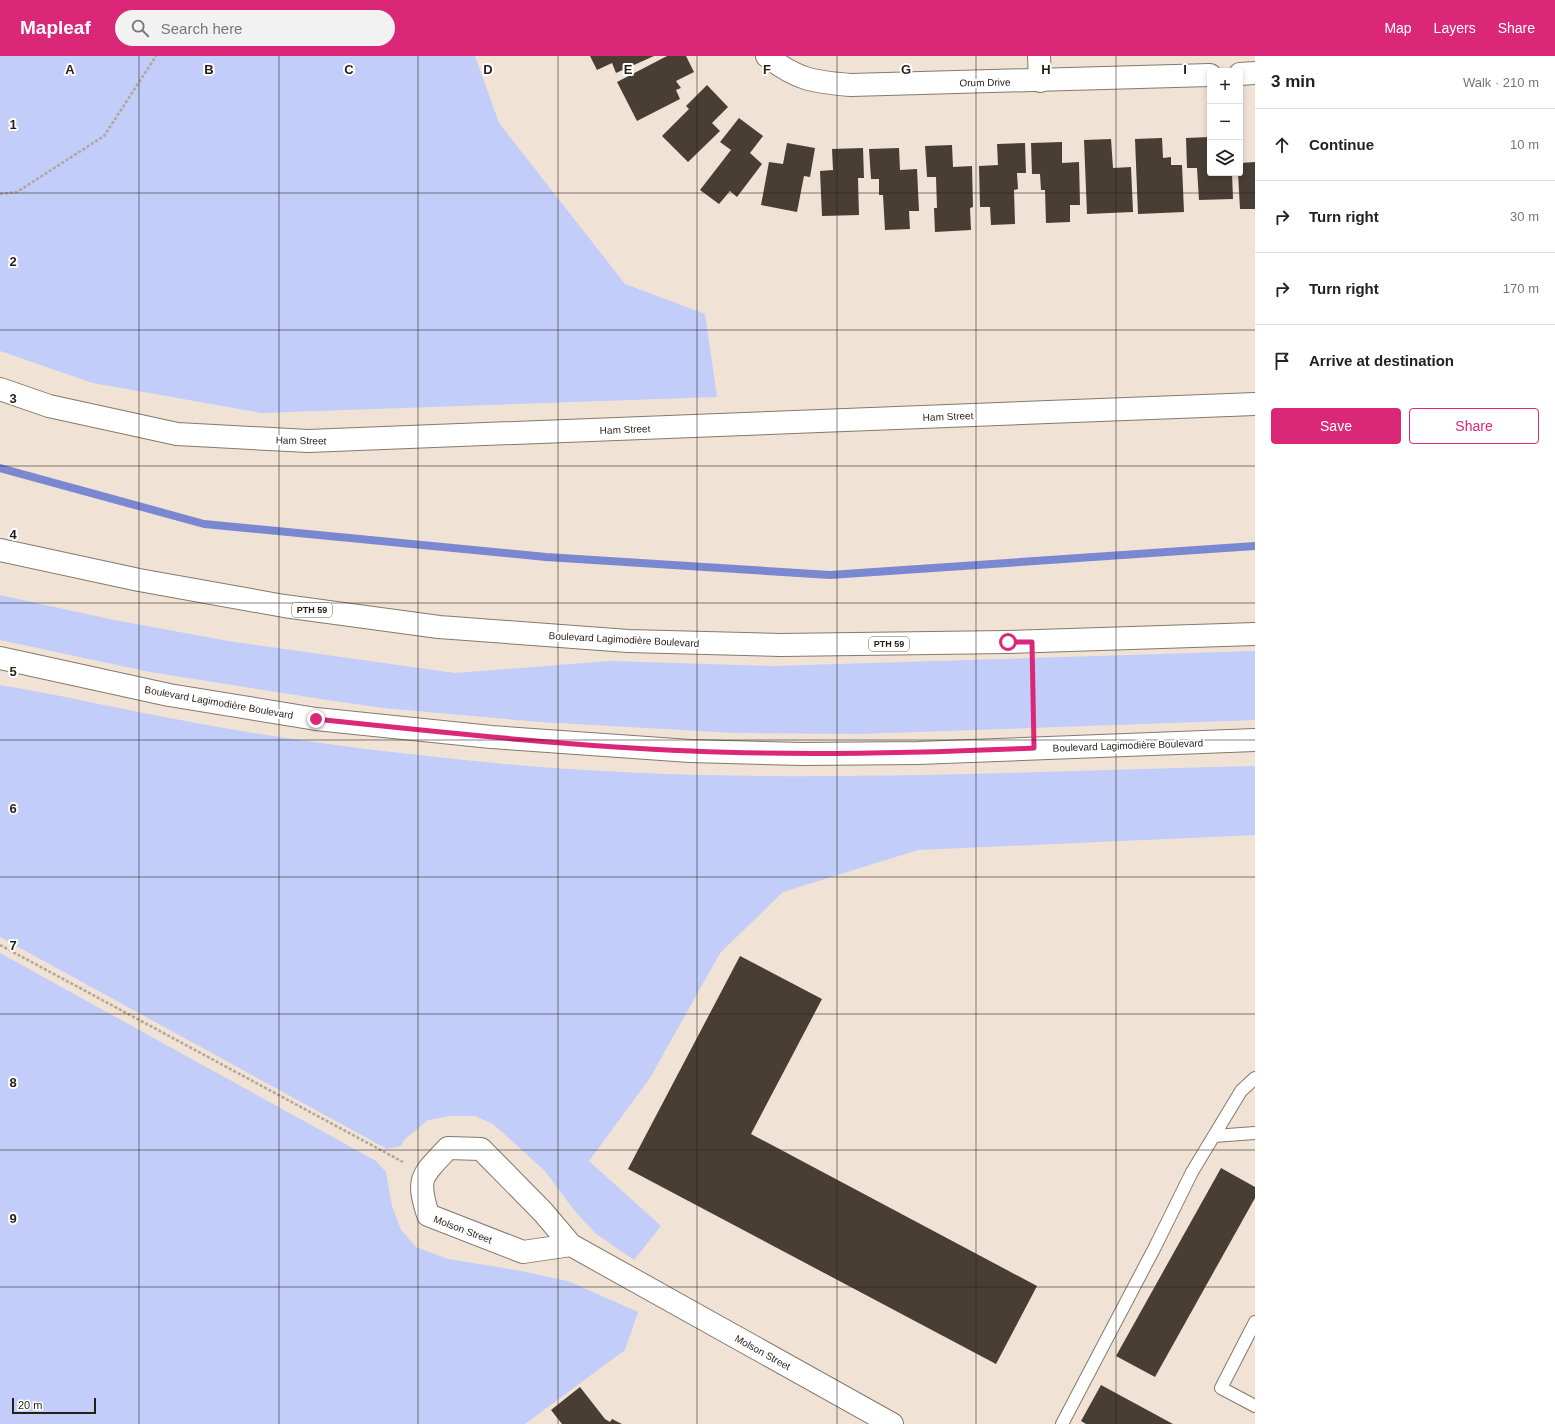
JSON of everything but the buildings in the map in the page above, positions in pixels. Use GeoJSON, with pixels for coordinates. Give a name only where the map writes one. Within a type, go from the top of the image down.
{"type":"FeatureCollection","features":[{"type":"Feature","properties":{"kind":"street","name":"Orum Drive"},"geometry":{"type":"LineString","coordinates":[[767,56],[785,70],[816,82],[851,85],[1040,81],[1207,75]]}},
{"type":"Feature","properties":{"kind":"street"},"geometry":{"type":"LineString","coordinates":[[1039,56],[1040,81]]}},
{"type":"Feature","properties":{"kind":"street"},"geometry":{"type":"LineString","coordinates":[[1243,74],[1255,73]]}},
{"type":"Feature","properties":{"kind":"street","name":"Ham Street"},"geometry":{"type":"LineString","coordinates":[[0,389],[49,406],[177,434],[308,442],[1255,404]]}},
{"type":"Feature","properties":{"kind":"street","name":"Boulevard Lagimodière Boulevard"},"geometry":{"type":"LineString","coordinates":[[0,550],[139,580],[284,606],[439,627],[658,642],[788,645],[1032,642],[1255,634]]}},
{"type":"Feature","properties":{"kind":"street","name":"Boulevard Lagimodière Boulevard"},"geometry":{"type":"LineString","coordinates":[[0,658],[168,695],[309,718],[491,737],[690,751],[802,754],[918,753],[1255,740]]}},
{"type":"Feature","properties":{"kind":"street","name":"Molson Street"},"geometry":{"type":"LineString","coordinates":[[571,1245],[523,1252],[428,1215],[421,1193],[424,1174],[448,1148],[481,1149],[543,1212],[571,1245],[892,1424]]}},
{"type":"Feature","properties":{"kind":"lane"},"geometry":{"type":"LineString","coordinates":[[1062,1424],[1155,1247],[1192,1172],[1241,1091],[1255,1078]]}},
{"type":"Feature","properties":{"kind":"lane"},"geometry":{"type":"LineString","coordinates":[[1214,1136],[1255,1133]]}},
{"type":"Feature","properties":{"kind":"lane"},"geometry":{"type":"LineString","coordinates":[[1255,1322],[1221,1388],[1255,1406]]}},
{"type":"Feature","properties":{"kind":"path"},"geometry":{"type":"LineString","coordinates":[[0,194],[17,192],[104,136],[156,56]]}},
{"type":"Feature","properties":{"kind":"path"},"geometry":{"type":"LineString","coordinates":[[1032,642],[1034,748]]}},
{"type":"Feature","properties":{"kind":"path"},"geometry":{"type":"LineString","coordinates":[[0,945],[424,1174]]}},
{"type":"Feature","properties":{"kind":"shaded area"},"geometry":{"type":"Polygon","coordinates":[[[0,56],[475,56],[499,123],[625,284],[705,314],[717,397],[261,413],[93,383],[0,351],[0,56]]]}},
{"type":"Feature","properties":{"kind":"shaded area"},"geometry":{"type":"Polygon","coordinates":[[[0,595],[114,620],[234,642],[455,673],[610,661],[774,666],[1255,651],[1255,720],[859,734],[736,733],[540,722],[383,708],[150,672],[0,640],[0,595]]]}},
{"type":"Feature","properties":{"kind":"shaded area"},"geometry":{"type":"Polygon","coordinates":[[[0,685],[180,720],[298,740],[456,759],[590,770],[684,774],[875,776],[1255,766],[1255,835],[918,850],[783,892],[720,953],[650,1078],[589,1161],[661,1226],[634,1260],[595,1233],[574,1210],[545,1171],[493,1124],[475,1116],[451,1116],[428,1120],[404,1140],[401,1146],[387,1149],[0,937],[0,685]]]}},
{"type":"Feature","properties":{"kind":"shaded area"},"geometry":{"type":"Polygon","coordinates":[[[0,953],[376,1161],[386,1172],[392,1206],[401,1230],[416,1247],[448,1259],[516,1270],[568,1281],[638,1312],[625,1350],[525,1424],[0,1424],[0,953]]]}},
{"type":"Feature","properties":{"kind":"waterway"},"geometry":{"type":"LineString","coordinates":[[0,468],[204,524],[546,557],[830,575],[1255,546]]}},
{"type":"Feature","properties":{"kind":"route"},"geometry":{"type":"LineString","coordinates":[[316,719],[491,737],[690,751],[802,754],[918,753],[1034,748],[1032,642],[1008,642]]}}]}
